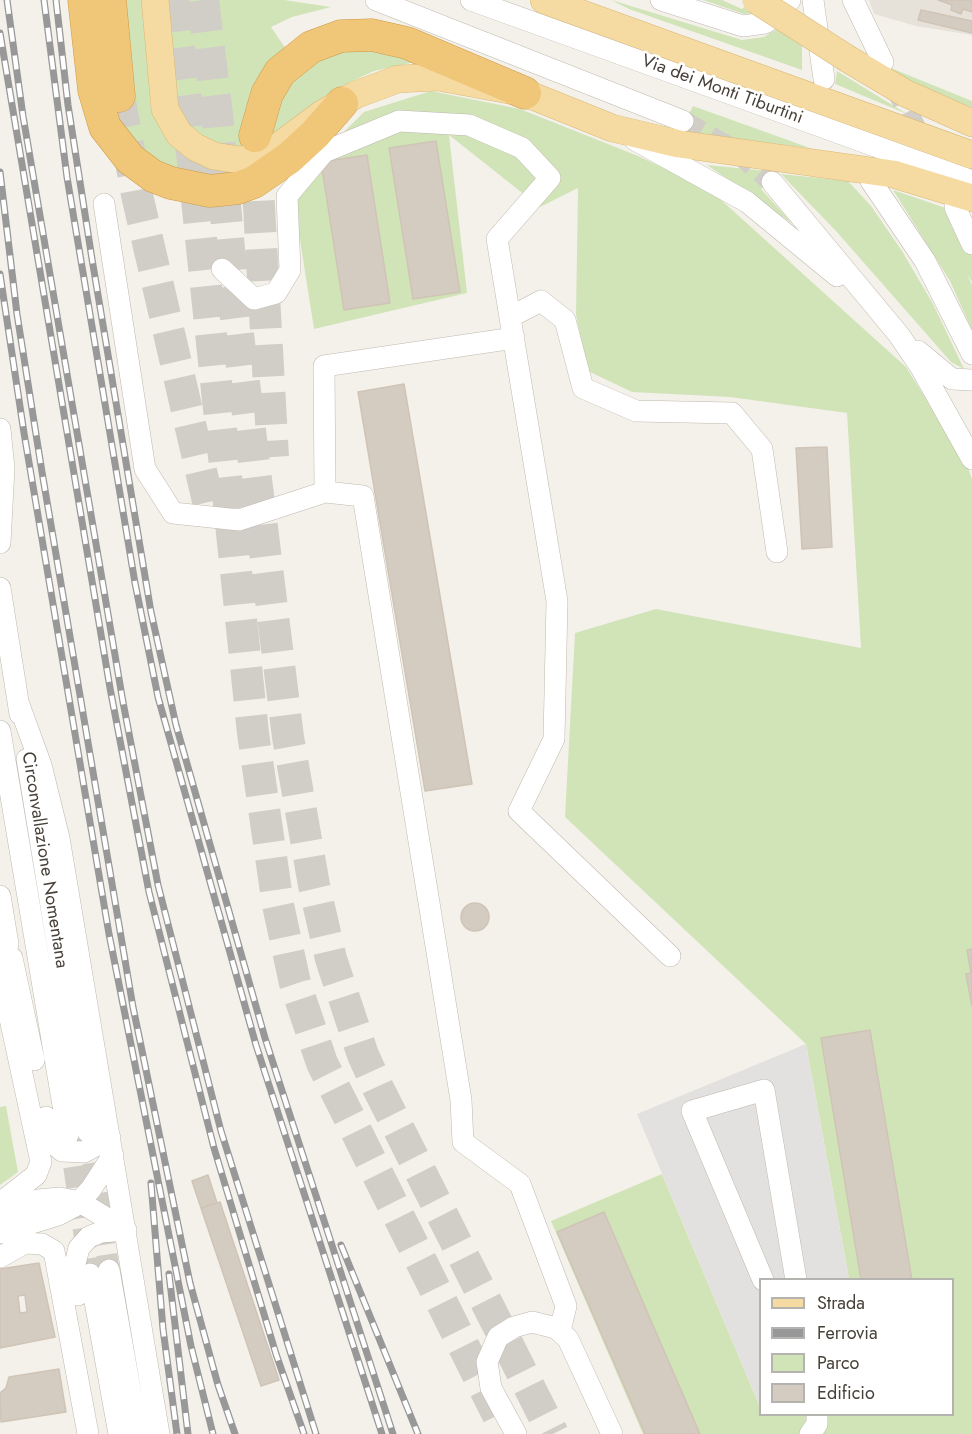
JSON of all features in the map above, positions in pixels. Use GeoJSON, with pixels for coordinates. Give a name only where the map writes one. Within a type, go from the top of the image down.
{"type":"FeatureCollection","features":[{"type":"Feature","properties":{"kind":"highway"},"geometry":{"type":"LineString","coordinates":[[84,0],[94,90],[105,127],[130,159],[153,176],[171,183],[210,191],[238,188],[254,182],[288,158],[315,134],[342,103]]}},
{"type":"Feature","properties":{"kind":"highway"},"geometry":{"type":"LineString","coordinates":[[110,0],[119,96]]}},
{"type":"Feature","properties":{"kind":"highway"},"geometry":{"type":"LineString","coordinates":[[255,136],[267,94],[280,72],[311,47],[341,36],[372,35],[407,43],[525,93]]}},
{"type":"Feature","properties":{"kind":"main road"},"geometry":{"type":"LineString","coordinates":[[155,0],[165,109],[179,135],[201,151],[228,159],[257,158],[276,148],[342,103],[390,81],[413,76],[449,77],[525,93],[612,128],[693,147],[894,174],[964,202]]}},
{"type":"Feature","properties":{"kind":"main road","name":"Via dei Monti Tiburtini"},"geometry":{"type":"LineString","coordinates":[[544,0],[972,155]]}},
{"type":"Feature","properties":{"kind":"main road"},"geometry":{"type":"LineString","coordinates":[[756,0],[848,58],[928,104],[972,123]]}},
{"type":"Feature","properties":{"kind":"street"},"geometry":{"type":"LineString","coordinates":[[376,0],[683,121]]}},
{"type":"Feature","properties":{"kind":"street","name":"Via dei Monti Tiburtini"},"geometry":{"type":"LineString","coordinates":[[471,0],[972,181]]}},
{"type":"Feature","properties":{"kind":"street"},"geometry":{"type":"LineString","coordinates":[[661,0],[717,20],[743,26],[765,23],[777,15],[790,0]]}},
{"type":"Feature","properties":{"kind":"street"},"geometry":{"type":"LineString","coordinates":[[813,0],[824,79]]}},
{"type":"Feature","properties":{"kind":"street"},"geometry":{"type":"LineString","coordinates":[[853,0],[883,62]]}},
{"type":"Feature","properties":{"kind":"street"},"geometry":{"type":"LineString","coordinates":[[928,104],[972,115]]}},
{"type":"Feature","properties":{"kind":"street"},"geometry":{"type":"LineString","coordinates":[[222,269],[254,299],[276,293],[290,270],[287,196],[324,152],[399,121],[469,125],[522,148],[550,178],[497,239],[558,601],[554,739],[519,811],[670,956]]}},
{"type":"Feature","properties":{"kind":"street"},"geometry":{"type":"LineString","coordinates":[[612,128],[747,202],[799,242],[949,377],[970,381]]}},
{"type":"Feature","properties":{"kind":"street"},"geometry":{"type":"LineString","coordinates":[[871,181],[925,261],[972,354]]}},
{"type":"Feature","properties":{"kind":"street"},"geometry":{"type":"LineString","coordinates":[[772,182],[893,327],[920,366],[972,459]]}},
{"type":"Feature","properties":{"kind":"street"},"geometry":{"type":"LineString","coordinates":[[964,202],[972,244]]}},
{"type":"Feature","properties":{"kind":"street"},"geometry":{"type":"LineString","coordinates":[[104,204],[145,469],[173,513],[238,520],[325,492],[363,496],[461,1100],[463,1142],[520,1184],[566,1306],[560,1331]]}},
{"type":"Feature","properties":{"kind":"street"},"geometry":{"type":"LineString","coordinates":[[510,317],[541,302],[565,320],[583,388],[636,411],[732,413],[762,449],[777,552]]}},
{"type":"Feature","properties":{"kind":"street"},"geometry":{"type":"LineString","coordinates":[[325,492],[324,366],[513,338]]}},
{"type":"Feature","properties":{"kind":"street"},"geometry":{"type":"LineString","coordinates":[[0,429],[4,468],[0,543]]}},
{"type":"Feature","properties":{"kind":"street","name":"Circonvallazione Nomentana"},"geometry":{"type":"LineString","coordinates":[[0,588],[78,1133],[25,883],[0,731]]}},
{"type":"Feature","properties":{"kind":"street"},"geometry":{"type":"LineString","coordinates":[[18,702],[41,765],[59,838],[159,1434]]}},
{"type":"Feature","properties":{"kind":"street"},"geometry":{"type":"LineString","coordinates":[[0,803],[25,883]]}},
{"type":"Feature","properties":{"kind":"street"},"geometry":{"type":"LineString","coordinates":[[0,896],[2,923],[52,1142],[62,1151],[77,1153],[112,1146]]}},
{"type":"Feature","properties":{"kind":"street"},"geometry":{"type":"LineString","coordinates":[[0,1203],[33,1178],[40,1169],[37,1139],[4,991],[4,962],[8,944]]}},
{"type":"Feature","properties":{"kind":"street"},"geometry":{"type":"LineString","coordinates":[[762,1278],[692,1111],[764,1090],[796,1278]]}},
{"type":"Feature","properties":{"kind":"street"},"geometry":{"type":"LineString","coordinates":[[0,1233],[58,1215],[80,1203],[112,1146]]}},
{"type":"Feature","properties":{"kind":"street"},"geometry":{"type":"LineString","coordinates":[[0,1226],[38,1200],[60,1198],[80,1203],[126,1230]]}},
{"type":"Feature","properties":{"kind":"street"},"geometry":{"type":"LineString","coordinates":[[95,1434],[96,1405],[74,1265],[80,1248],[89,1237],[100,1232],[126,1230]]}},
{"type":"Feature","properties":{"kind":"street"},"geometry":{"type":"LineString","coordinates":[[0,1257],[25,1243],[42,1244],[54,1251],[88,1434]]}},
{"type":"Feature","properties":{"kind":"street"},"geometry":{"type":"LineString","coordinates":[[119,1434],[100,1272],[138,1434]]}},
{"type":"Feature","properties":{"kind":"street"},"geometry":{"type":"LineString","coordinates":[[516,1434],[488,1379],[487,1362],[493,1345],[506,1331],[523,1323],[545,1324],[560,1331],[576,1353],[612,1434]]}},
{"type":"Feature","properties":{"kind":"street"},"geometry":{"type":"LineString","coordinates":[[810,1434],[817,1424],[817,1416]]}},
{"type":"Feature","properties":{"kind":"shaded area"},"geometry":{"type":"Polygon","coordinates":[[[869,0],[972,0],[972,35],[916,26],[874,14],[869,0]]]}},
{"type":"Feature","properties":{"kind":"shaded area"},"geometry":{"type":"Polygon","coordinates":[[[806,1044],[849,1278],[759,1278],[759,1405],[637,1114],[806,1044]]]}},
{"type":"Feature","properties":{"kind":"green space"},"geometry":{"type":"Polygon","coordinates":[[[124,0],[143,0],[151,107],[251,171],[237,176],[179,176],[134,148],[109,102],[135,98],[127,47],[124,0]]]}},
{"type":"Feature","properties":{"kind":"green space"},"geometry":{"type":"Polygon","coordinates":[[[163,0],[284,0],[331,7],[292,17],[271,27],[286,49],[276,106],[291,79],[314,60],[343,49],[382,51],[420,61],[374,71],[333,90],[263,144],[226,149],[204,139],[181,122],[170,94],[163,0]]]}},
{"type":"Feature","properties":{"kind":"green space"},"geometry":{"type":"Polygon","coordinates":[[[611,0],[742,40],[764,37],[802,14],[802,70],[629,9],[611,0]]]}},
{"type":"Feature","properties":{"kind":"green space"},"geometry":{"type":"Polygon","coordinates":[[[703,0],[722,0],[742,9],[753,0],[754,13],[744,14],[703,0]]]}},
{"type":"Feature","properties":{"kind":"green space"},"geometry":{"type":"Polygon","coordinates":[[[871,60],[972,101],[972,108],[923,88],[871,60]]]}},
{"type":"Feature","properties":{"kind":"green space"},"geometry":{"type":"Polygon","coordinates":[[[837,71],[907,114],[835,84],[837,71]]]}},
{"type":"Feature","properties":{"kind":"green space"},"geometry":{"type":"Polygon","coordinates":[[[431,91],[520,109],[638,156],[710,190],[906,367],[966,463],[972,479],[972,1434],[643,1434],[551,1221],[662,1174],[759,1405],[759,1416],[954,1416],[954,1278],[849,1278],[806,1044],[565,817],[575,633],[656,609],[861,648],[847,413],[730,397],[632,392],[588,371],[576,315],[578,188],[540,207],[449,135],[467,293],[314,329],[292,189],[324,152],[364,112],[431,91]]]}},
{"type":"Feature","properties":{"kind":"green space"},"geometry":{"type":"Polygon","coordinates":[[[693,106],[810,148],[680,132],[693,106]]]}},
{"type":"Feature","properties":{"kind":"green space"},"geometry":{"type":"Polygon","coordinates":[[[707,165],[777,172],[761,189],[793,224],[707,165]]]}},
{"type":"Feature","properties":{"kind":"green space"},"geometry":{"type":"Polygon","coordinates":[[[781,174],[848,181],[871,206],[902,251],[933,304],[964,369],[951,362],[836,231],[781,174]]]}},
{"type":"Feature","properties":{"kind":"green space"},"geometry":{"type":"Polygon","coordinates":[[[893,190],[972,217],[972,282],[967,274],[972,285],[972,330],[950,281],[893,190]]]}},
{"type":"Feature","properties":{"kind":"green space"},"geometry":{"type":"Polygon","coordinates":[[[6,1106],[18,1172],[0,1185],[0,1107],[6,1106]]]}},
{"type":"Feature","properties":{"kind":"building"},"geometry":{"type":"Polygon","coordinates":[[[938,0],[972,0],[972,12],[963,9],[961,14],[951,10],[952,5],[938,0]]]}},
{"type":"Feature","properties":{"kind":"building"},"geometry":{"type":"Polygon","coordinates":[[[921,10],[972,21],[972,33],[918,20],[921,10]]]}},
{"type":"Feature","properties":{"kind":"building"},"geometry":{"type":"Polygon","coordinates":[[[436,141],[460,292],[413,299],[389,148],[436,141]]]}},
{"type":"Feature","properties":{"kind":"building"},"geometry":{"type":"Polygon","coordinates":[[[367,155],[390,303],[344,310],[321,162],[367,155]]]}},
{"type":"Feature","properties":{"kind":"building"},"geometry":{"type":"Polygon","coordinates":[[[231,243],[233,262],[201,266],[199,247],[231,243]]]}},
{"type":"Feature","properties":{"kind":"building"},"geometry":{"type":"Polygon","coordinates":[[[404,384],[472,784],[425,791],[358,392],[404,384]]]}},
{"type":"Feature","properties":{"kind":"building"},"geometry":{"type":"Polygon","coordinates":[[[827,447],[832,547],[802,549],[796,448],[827,447]]]}},
{"type":"Feature","properties":{"kind":"building"},"geometry":{"type":"Polygon","coordinates":[[[475,903],[485,907],[489,917],[485,927],[475,931],[465,927],[461,917],[465,907],[475,903]]]}},
{"type":"Feature","properties":{"kind":"building"},"geometry":{"type":"Polygon","coordinates":[[[972,949],[972,1006],[966,974],[971,973],[967,950],[972,949]]]}},
{"type":"Feature","properties":{"kind":"building"},"geometry":{"type":"Polygon","coordinates":[[[870,1030],[912,1278],[861,1278],[821,1038],[870,1030]]]}},
{"type":"Feature","properties":{"kind":"building"},"geometry":{"type":"Polygon","coordinates":[[[208,1175],[217,1203],[201,1208],[192,1181],[208,1175]]]}},
{"type":"Feature","properties":{"kind":"building"},"geometry":{"type":"Polygon","coordinates":[[[220,1202],[279,1380],[261,1386],[201,1208],[220,1202]]]}},
{"type":"Feature","properties":{"kind":"building"},"geometry":{"type":"Polygon","coordinates":[[[604,1212],[700,1434],[645,1434],[557,1232],[604,1212]]]}},
{"type":"Feature","properties":{"kind":"building"},"geometry":{"type":"Polygon","coordinates":[[[39,1263],[55,1337],[0,1348],[0,1269],[39,1263]],[[25,1295],[18,1296],[20,1313],[27,1312],[25,1295]]]}},
{"type":"Feature","properties":{"kind":"building"},"geometry":{"type":"Polygon","coordinates":[[[59,1369],[66,1412],[1,1422],[0,1393],[6,1388],[9,1377],[59,1369]]]}},
{"type":"Feature","properties":{"kind":"tunnel"},"geometry":{"type":"LineString","coordinates":[[173,0],[189,124],[253,733],[278,905],[295,983],[322,1063],[498,1415]]}},
{"type":"Feature","properties":{"kind":"tunnel"},"geometry":{"type":"LineString","coordinates":[[203,0],[217,114],[233,294],[288,737],[314,885],[331,959],[363,1055],[378,1088],[553,1434]]}},
{"type":"Feature","properties":{"kind":"tunnel"},"geometry":{"type":"LineString","coordinates":[[894,84],[924,145]]}},
{"type":"Feature","properties":{"kind":"tunnel"},"geometry":{"type":"LineString","coordinates":[[119,96],[137,195],[211,514]]}},
{"type":"Feature","properties":{"kind":"tunnel"},"geometry":{"type":"LineString","coordinates":[[683,121],[736,151],[772,182]]}},
{"type":"Feature","properties":{"kind":"tunnel"},"geometry":{"type":"LineString","coordinates":[[256,153],[273,457]]}},
{"type":"Feature","properties":{"kind":"tunnel"},"geometry":{"type":"LineString","coordinates":[[88,1132],[109,1270]]}},
{"type":"Feature","properties":{"kind":"tunnel"},"geometry":{"type":"LineString","coordinates":[[69,1136],[90,1274]]}},
{"type":"Feature","properties":{"kind":"railway"},"geometry":{"type":"LineString","coordinates":[[7,0],[23,116],[123,702],[158,885],[221,1131],[316,1434]]}},
{"type":"Feature","properties":{"kind":"railway"},"geometry":{"type":"LineString","coordinates":[[44,0],[67,177],[135,583],[158,697],[256,1045],[382,1434]]}},
{"type":"Feature","properties":{"kind":"railway"},"geometry":{"type":"LineString","coordinates":[[56,0],[68,105],[92,259],[151,612],[176,725],[265,1038],[393,1434]]}},
{"type":"Feature","properties":{"kind":"railway"},"geometry":{"type":"LineString","coordinates":[[0,33],[110,688],[149,892],[214,1148],[276,1354],[304,1434]]}},
{"type":"Feature","properties":{"kind":"railway"},"geometry":{"type":"LineString","coordinates":[[0,172],[17,314],[42,472],[133,1007],[190,1283],[218,1385],[235,1434]]}},
{"type":"Feature","properties":{"kind":"railway"},"geometry":{"type":"LineString","coordinates":[[0,274],[24,433],[109,934],[191,1346],[213,1434]]}},
{"type":"Feature","properties":{"kind":"railway"},"geometry":{"type":"LineString","coordinates":[[151,1183],[163,1329],[177,1434]]}},
{"type":"Feature","properties":{"kind":"railway"},"geometry":{"type":"LineString","coordinates":[[341,1245],[418,1434]]}},
{"type":"Feature","properties":{"kind":"railway"},"geometry":{"type":"LineString","coordinates":[[169,1274],[188,1434]]}}]}
